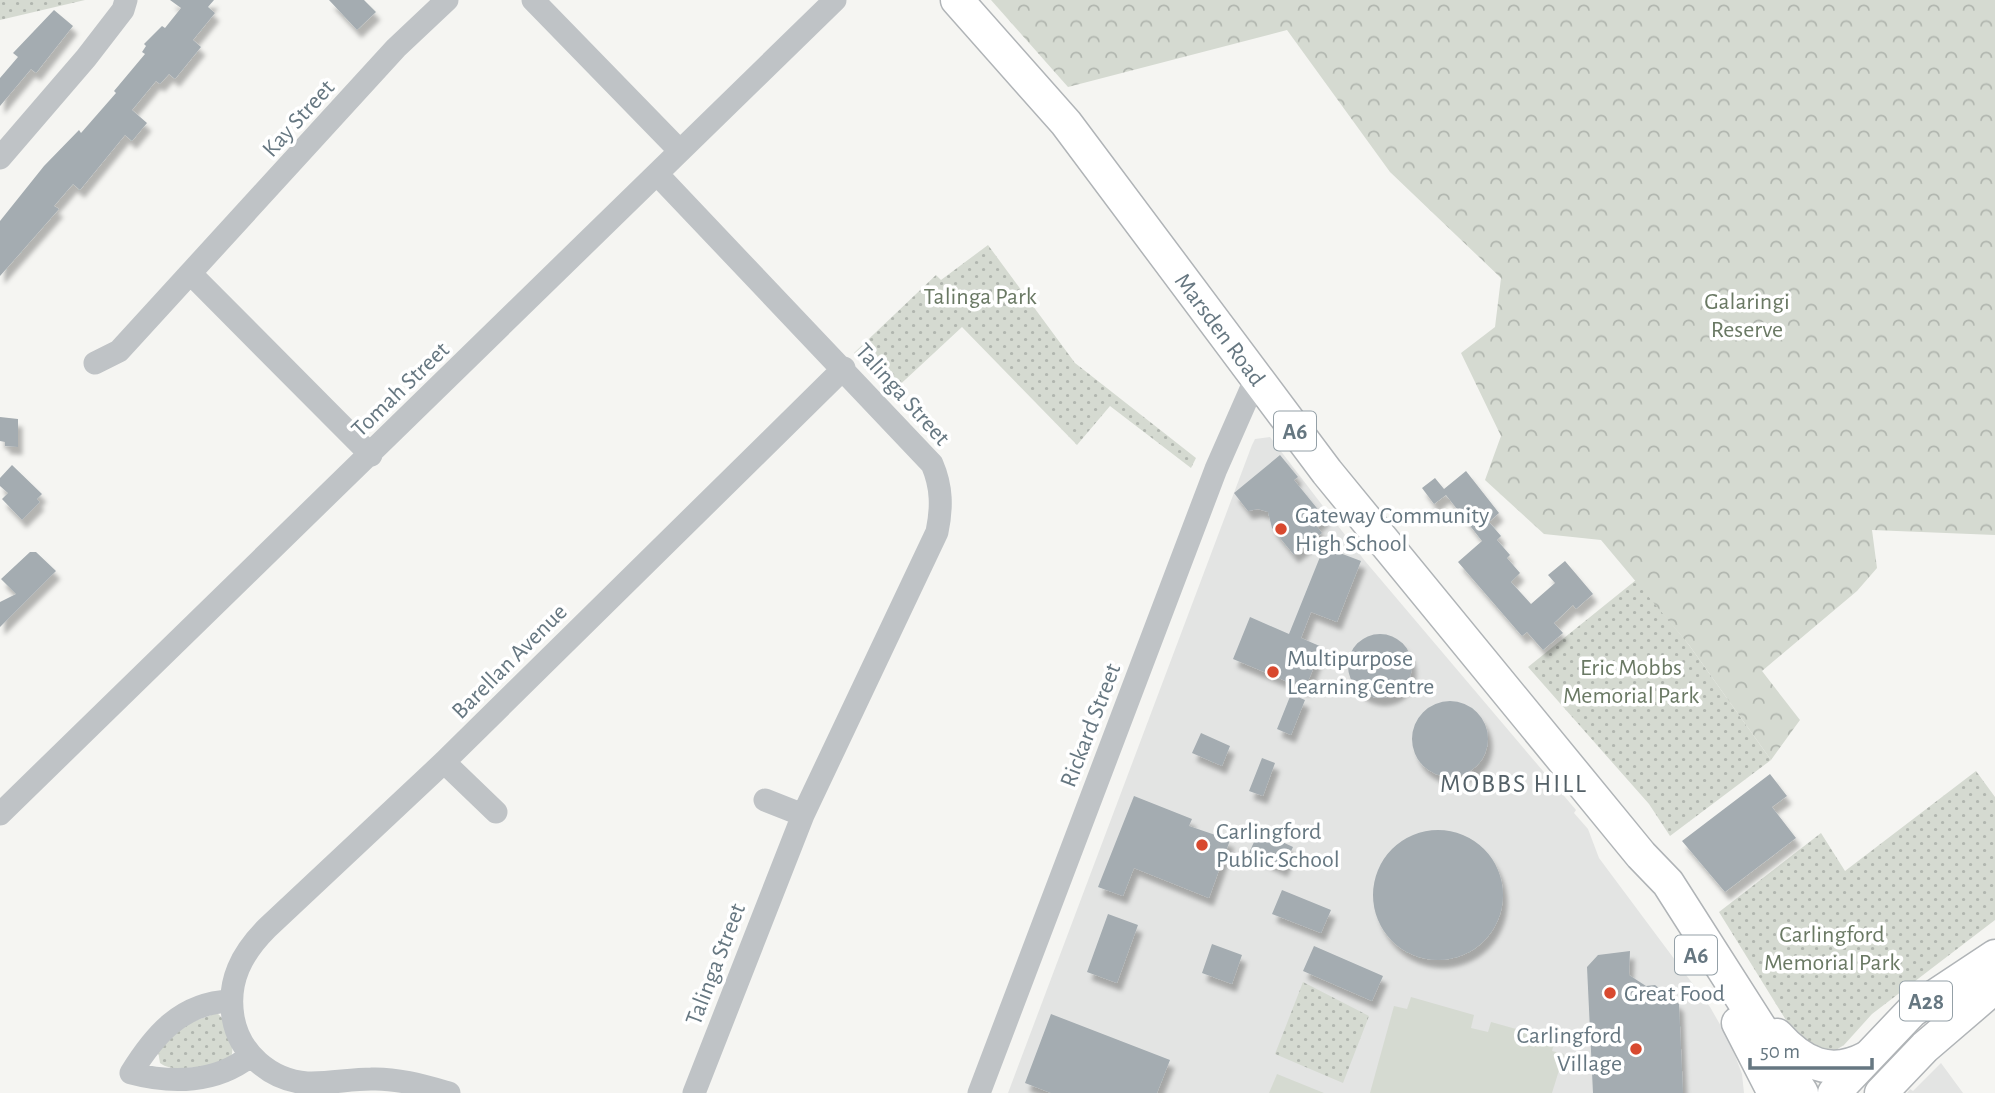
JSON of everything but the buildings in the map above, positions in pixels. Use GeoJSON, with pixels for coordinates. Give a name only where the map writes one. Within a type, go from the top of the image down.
{"type":"FeatureCollection","features":[{"type":"Feature","properties":{"kind":"highway","name":"Marsden Road"},"geometry":{"type":"LineString","coordinates":[[957,0],[1066,123],[1354,507],[1641,855],[1668,883],[1802,1093]]}},
{"type":"Feature","properties":{"kind":"highway","name":"Marsden Road"},"geometry":{"type":"LineString","coordinates":[[1641,855],[1654,889],[1729,1009],[1774,1093]]}},
{"type":"Feature","properties":{"kind":"highway","name":"A28"},"geometry":{"type":"LineString","coordinates":[[1834,1093],[1912,1011],[1995,956]]}},
{"type":"Feature","properties":{"kind":"highway","name":"A28"},"geometry":{"type":"LineString","coordinates":[[1881,1093],[1944,1030],[1995,988]]}},
{"type":"Feature","properties":{"kind":"highway"},"geometry":{"type":"LineString","coordinates":[[1752,1014],[1797,1055],[1813,1064],[1839,1068],[1866,1058]]}},
{"type":"Feature","properties":{"kind":"highway"},"geometry":{"type":"LineString","coordinates":[[1861,1093],[1895,1056],[1944,1030]]}},
{"type":"Feature","properties":{"kind":"highway","name":"A6"},"geometry":{"type":"LineString","coordinates":[[1752,1054],[1756,1093]]}},
{"type":"Feature","properties":{"kind":"street"},"geometry":{"type":"LineString","coordinates":[[0,158],[86,58],[122,10],[126,0]]}},
{"type":"Feature","properties":{"kind":"street","name":"Kay Street"},"geometry":{"type":"LineString","coordinates":[[95,363],[119,351],[396,48],[447,0]]}},
{"type":"Feature","properties":{"kind":"street"},"geometry":{"type":"LineString","coordinates":[[533,0],[680,151]]}},
{"type":"Feature","properties":{"kind":"street","name":"Tomah Street"},"geometry":{"type":"LineString","coordinates":[[0,814],[835,0]]}},
{"type":"Feature","properties":{"kind":"street","name":"Talinga Street"},"geometry":{"type":"LineString","coordinates":[[657,174],[844,368],[932,464],[939,481],[941,515],[927,555],[803,815],[694,1093]]}},
{"type":"Feature","properties":{"kind":"street"},"geometry":{"type":"LineString","coordinates":[[191,274],[371,455]]}},
{"type":"Feature","properties":{"kind":"street","name":"Barellan Avenue"},"geometry":{"type":"LineString","coordinates":[[250,1056],[236,1032],[230,1002],[234,978],[242,958],[253,942],[444,762],[844,368]]}},
{"type":"Feature","properties":{"kind":"street","name":"Rickard Street"},"geometry":{"type":"LineString","coordinates":[[979,1093],[1216,469],[1256,378]]}},
{"type":"Feature","properties":{"kind":"street"},"geometry":{"type":"LineString","coordinates":[[444,762],[496,812]]}},
{"type":"Feature","properties":{"kind":"street"},"geometry":{"type":"LineString","coordinates":[[765,800],[803,815]]}},
{"type":"Feature","properties":{"kind":"street"},"geometry":{"type":"LineString","coordinates":[[230,1002],[195,1007],[178,1016],[148,1045],[131,1073],[148,1077],[198,1079],[221,1075],[250,1056],[267,1069],[306,1083],[372,1079],[402,1082],[449,1093]]}},
{"type":"Feature","properties":{"kind":"shaded area"},"geometry":{"type":"Polygon","coordinates":[[[1270,437],[1365,561],[1576,810],[1574,813],[1588,829],[1599,858],[1710,1007],[1730,1042],[1742,1074],[1744,1093],[1008,1093],[1252,445],[1255,439],[1270,437]]]}},
{"type":"Feature","properties":{"kind":"shaded area"},"geometry":{"type":"Polygon","coordinates":[[[1941,1063],[1963,1093],[1907,1093],[1910,1089],[1913,1091],[1941,1063]]]}},
{"type":"Feature","properties":{"kind":"green space"},"geometry":{"type":"Polygon","coordinates":[[[0,0],[85,0],[0,20],[0,0]]]}},
{"type":"Feature","properties":{"kind":"green space","name":"Galaringi Reserve"},"geometry":{"type":"Polygon","coordinates":[[[991,0],[1995,0],[1995,535],[1872,530],[1877,568],[1857,591],[1762,671],[1800,720],[1771,760],[1689,645],[1601,540],[1544,534],[1485,480],[1501,436],[1461,353],[1495,327],[1501,278],[1390,172],[1287,30],[1068,87],[991,0]]]}},
{"type":"Feature","properties":{"kind":"green space","name":"Talinga Park"},"geometry":{"type":"Polygon","coordinates":[[[988,245],[1075,363],[1196,458],[1191,468],[1110,406],[1077,445],[962,327],[892,392],[854,353],[936,275],[941,280],[988,245]]]}},
{"type":"Feature","properties":{"kind":"green space","name":"Eric Mobbs Memorial Park"},"geometry":{"type":"Polygon","coordinates":[[[1636,580],[1689,645],[1771,760],[1670,836],[1649,804],[1528,667],[1636,580]]]}},
{"type":"Feature","properties":{"kind":"green space","name":"Carlingford Memorial Park"},"geometry":{"type":"Polygon","coordinates":[[[1976,771],[1995,797],[1995,920],[1872,1014],[1844,1045],[1831,1053],[1819,1051],[1794,1033],[1719,912],[1821,833],[1845,871],[1976,771]]]}},
{"type":"Feature","properties":{"kind":"green space"},"geometry":{"type":"Polygon","coordinates":[[[1303,982],[1369,1016],[1343,1083],[1275,1054],[1303,982]]]}},
{"type":"Feature","properties":{"kind":"green space"},"geometry":{"type":"Polygon","coordinates":[[[1411,997],[1474,1015],[1471,1028],[1488,1032],[1491,1022],[1555,1040],[1552,1051],[1564,1054],[1552,1093],[1370,1093],[1394,1006],[1407,1009],[1411,997]]]}},
{"type":"Feature","properties":{"kind":"green space"},"geometry":{"type":"Polygon","coordinates":[[[217,1013],[227,1026],[232,1046],[230,1059],[214,1066],[178,1068],[160,1063],[158,1051],[183,1025],[217,1013]]]}},
{"type":"Feature","properties":{"kind":"green space"},"geometry":{"type":"Polygon","coordinates":[[[1277,1074],[1324,1093],[1269,1093],[1277,1074]]]}},
{"type":"Feature","properties":{"kind":"place","name":"Gateway Community High School"},"geometry":{"type":"Point","coordinates":[1281,529]}},
{"type":"Feature","properties":{"kind":"place","name":"Multipurpose Learning Centre"},"geometry":{"type":"Point","coordinates":[1273,672]}},
{"type":"Feature","properties":{"kind":"place","name":"Carlingford Public School"},"geometry":{"type":"Point","coordinates":[1202,845]}},
{"type":"Feature","properties":{"kind":"place","name":"Great Food"},"geometry":{"type":"Point","coordinates":[1610,993]}},
{"type":"Feature","properties":{"kind":"place","name":"Carlingford Village"},"geometry":{"type":"Point","coordinates":[1636,1049]}},
{"type":"Feature","properties":{"kind":"district","name":"MOBBS HILL"},"geometry":{"type":"Point","coordinates":[1514,783]}}]}
